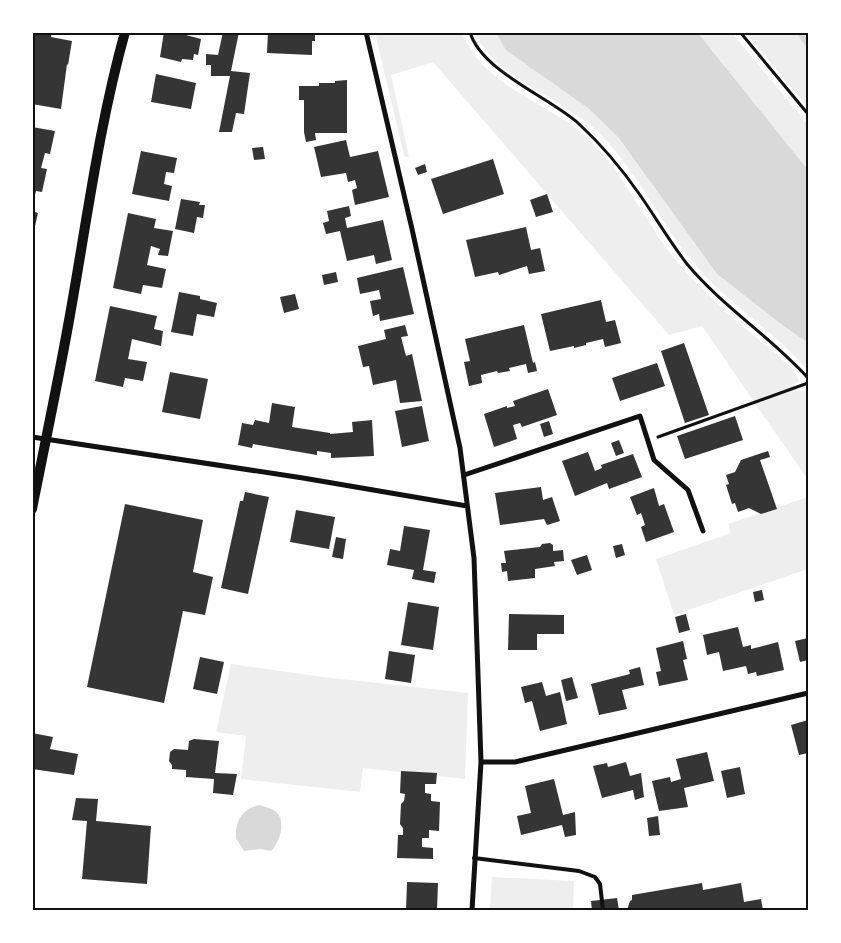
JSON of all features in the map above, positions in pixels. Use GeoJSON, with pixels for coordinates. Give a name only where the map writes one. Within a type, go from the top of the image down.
{"type":"FeatureCollection","features":[{"type":"Feature","properties":{"kind":"main road"},"geometry":{"type":"LineString","coordinates":[[32,509],[68,327],[112,80],[124,32]]}},
{"type":"Feature","properties":{"kind":"street"},"geometry":{"type":"LineString","coordinates":[[366,32],[438,344],[464,475],[474,558],[481,762],[472,910]]}},
{"type":"Feature","properties":{"kind":"street"},"geometry":{"type":"LineString","coordinates":[[464,475],[640,416],[654,460],[688,490],[703,531]]}},
{"type":"Feature","properties":{"kind":"street"},"geometry":{"type":"LineString","coordinates":[[32,437],[303,478],[467,506]]}},
{"type":"Feature","properties":{"kind":"street"},"geometry":{"type":"LineString","coordinates":[[481,762],[515,762],[808,693]]}},
{"type":"Feature","properties":{"kind":"lane"},"geometry":{"type":"LineString","coordinates":[[474,858],[579,871],[595,877],[600,884],[603,910]]}},
{"type":"Feature","properties":{"kind":"path"},"geometry":{"type":"LineString","coordinates":[[470,32],[488,62],[577,122],[608,152],[640,194],[688,264],[716,294],[793,361],[808,378]]}},
{"type":"Feature","properties":{"kind":"path"},"geometry":{"type":"LineString","coordinates":[[740,32],[808,114]]}},
{"type":"Feature","properties":{"kind":"path"},"geometry":{"type":"LineString","coordinates":[[648,441],[808,383]]}},
{"type":"Feature","properties":{"kind":"shaded area"},"geometry":{"type":"Polygon","coordinates":[[[375,33],[462,33],[472,51],[485,67],[500,80],[569,123],[599,150],[623,181],[667,249],[692,279],[719,306],[793,369],[799,381],[794,385],[798,391],[808,390],[808,480],[702,326],[669,335],[433,62],[391,75],[409,157],[404,155],[375,33]]]}},
{"type":"Feature","properties":{"kind":"shaded area"},"geometry":{"type":"Polygon","coordinates":[[[475,33],[496,33],[588,108],[618,137],[717,274],[808,343],[808,371],[782,344],[725,295],[698,268],[672,234],[637,180],[612,146],[583,119],[498,63],[485,49],[475,33]]]}},
{"type":"Feature","properties":{"kind":"shaded area"},"geometry":{"type":"Polygon","coordinates":[[[496,33],[698,33],[808,170],[808,343],[717,274],[618,137],[588,108],[506,50],[496,33]]]}},
{"type":"Feature","properties":{"kind":"shaded area"},"geometry":{"type":"Polygon","coordinates":[[[698,33],[732,33],[808,125],[808,170],[698,33]]]}},
{"type":"Feature","properties":{"kind":"shaded area"},"geometry":{"type":"Polygon","coordinates":[[[746,33],[808,33],[808,108],[746,33]]]}},
{"type":"Feature","properties":{"kind":"shaded area"},"geometry":{"type":"Polygon","coordinates":[[[808,497],[808,569],[674,615],[656,559],[731,533],[728,524],[808,497]]]}},
{"type":"Feature","properties":{"kind":"shaded area"},"geometry":{"type":"Polygon","coordinates":[[[231,664],[323,677],[468,693],[465,779],[363,768],[360,792],[241,779],[246,736],[216,732],[231,664]]]}},
{"type":"Feature","properties":{"kind":"shaded area"},"geometry":{"type":"Polygon","coordinates":[[[260,805],[273,810],[279,815],[281,831],[279,837],[271,851],[261,849],[244,851],[236,838],[238,821],[244,812],[260,805]]]}},
{"type":"Feature","properties":{"kind":"shaded area"},"geometry":{"type":"Polygon","coordinates":[[[492,877],[574,881],[573,910],[490,910],[492,877]]]}},
{"type":"Feature","properties":{"kind":"building"},"geometry":{"type":"Polygon","coordinates":[[[32,32],[52,32],[51,37],[72,41],[61,109],[32,104],[32,32]]]}},
{"type":"Feature","properties":{"kind":"building"},"geometry":{"type":"Polygon","coordinates":[[[164,32],[175,32],[201,39],[198,55],[194,54],[193,60],[182,59],[181,62],[160,57],[164,32]]]}},
{"type":"Feature","properties":{"kind":"building"},"geometry":{"type":"Polygon","coordinates":[[[223,32],[239,32],[231,71],[250,73],[244,114],[236,113],[232,132],[219,132],[230,76],[211,76],[211,65],[206,65],[206,54],[218,55],[223,32]]]}},
{"type":"Feature","properties":{"kind":"building"},"geometry":{"type":"Polygon","coordinates":[[[268,32],[315,32],[315,41],[312,41],[312,55],[267,53],[268,32]]]}},
{"type":"Feature","properties":{"kind":"building"},"geometry":{"type":"Polygon","coordinates":[[[156,74],[196,83],[191,109],[151,102],[156,74]]]}},
{"type":"Feature","properties":{"kind":"building"},"geometry":{"type":"Polygon","coordinates":[[[347,80],[347,133],[315,133],[316,140],[306,142],[304,132],[304,100],[299,100],[299,86],[319,86],[319,83],[335,83],[335,81],[347,80]]]}},
{"type":"Feature","properties":{"kind":"building"},"geometry":{"type":"Polygon","coordinates":[[[32,127],[55,131],[50,154],[45,153],[41,168],[47,169],[42,192],[36,191],[33,203],[32,127]]]}},
{"type":"Feature","properties":{"kind":"building"},"geometry":{"type":"Polygon","coordinates":[[[346,140],[350,157],[378,151],[389,197],[355,205],[352,190],[357,188],[355,180],[348,182],[346,173],[321,177],[314,147],[346,140]]]}},
{"type":"Feature","properties":{"kind":"building"},"geometry":{"type":"Polygon","coordinates":[[[263,147],[265,159],[254,160],[252,148],[263,147]]]}},
{"type":"Feature","properties":{"kind":"building"},"geometry":{"type":"Polygon","coordinates":[[[141,151],[177,158],[174,173],[166,172],[164,184],[172,186],[169,201],[132,194],[141,151]]]}},
{"type":"Feature","properties":{"kind":"building"},"geometry":{"type":"Polygon","coordinates":[[[493,159],[504,194],[443,214],[431,179],[493,159]]]}},
{"type":"Feature","properties":{"kind":"building"},"geometry":{"type":"Polygon","coordinates":[[[425,164],[427,172],[418,175],[415,168],[425,164]]]}},
{"type":"Feature","properties":{"kind":"building"},"geometry":{"type":"Polygon","coordinates":[[[547,194],[553,212],[536,217],[530,200],[547,194]]]}},
{"type":"Feature","properties":{"kind":"building"},"geometry":{"type":"Polygon","coordinates":[[[181,199],[200,202],[199,205],[205,205],[203,218],[197,217],[194,233],[175,229],[181,199]]]}},
{"type":"Feature","properties":{"kind":"building"},"geometry":{"type":"Polygon","coordinates":[[[349,206],[351,216],[345,218],[347,228],[383,220],[392,260],[376,264],[374,255],[347,261],[340,231],[326,234],[323,223],[329,221],[327,211],[349,206]]]}},
{"type":"Feature","properties":{"kind":"building"},"geometry":{"type":"Polygon","coordinates":[[[32,211],[38,213],[33,235],[32,235],[32,211]]]}},
{"type":"Feature","properties":{"kind":"building"},"geometry":{"type":"Polygon","coordinates":[[[128,213],[156,219],[154,228],[173,231],[168,256],[158,255],[160,249],[151,246],[147,265],[166,269],[162,288],[143,285],[141,294],[113,288],[128,213]]]}},
{"type":"Feature","properties":{"kind":"building"},"geometry":{"type":"Polygon","coordinates":[[[526,227],[531,250],[540,248],[545,271],[529,274],[527,266],[499,275],[498,272],[475,277],[466,240],[526,227]]]}},
{"type":"Feature","properties":{"kind":"building"},"geometry":{"type":"Polygon","coordinates":[[[403,267],[414,314],[380,321],[379,314],[373,316],[370,301],[381,299],[379,290],[360,294],[357,278],[403,267]]]}},
{"type":"Feature","properties":{"kind":"building"},"geometry":{"type":"Polygon","coordinates":[[[336,272],[338,282],[324,285],[322,275],[336,272]]]}},
{"type":"Feature","properties":{"kind":"building"},"geometry":{"type":"Polygon","coordinates":[[[179,292],[200,296],[200,299],[217,303],[214,317],[197,314],[193,336],[171,332],[179,292]]]}},
{"type":"Feature","properties":{"kind":"building"},"geometry":{"type":"Polygon","coordinates":[[[295,294],[299,309],[284,313],[280,297],[295,294]]]}},
{"type":"Feature","properties":{"kind":"building"},"geometry":{"type":"Polygon","coordinates":[[[601,300],[606,322],[615,320],[621,343],[605,347],[603,339],[574,348],[574,346],[550,351],[541,314],[601,300]]]}},
{"type":"Feature","properties":{"kind":"building"},"geometry":{"type":"Polygon","coordinates":[[[110,306],[157,316],[154,329],[163,331],[161,346],[132,339],[128,359],[147,362],[143,381],[125,378],[123,387],[95,381],[110,306]]]}},
{"type":"Feature","properties":{"kind":"building"},"geometry":{"type":"Polygon","coordinates":[[[405,325],[408,336],[401,337],[406,356],[412,354],[422,401],[400,403],[396,380],[373,385],[369,366],[363,367],[358,346],[386,339],[384,330],[405,325]]]}},
{"type":"Feature","properties":{"kind":"building"},"geometry":{"type":"Polygon","coordinates":[[[524,325],[533,363],[535,362],[537,371],[528,373],[526,364],[509,368],[510,371],[498,373],[497,371],[481,375],[482,383],[469,386],[464,362],[470,361],[465,339],[524,325]]]}},
{"type":"Feature","properties":{"kind":"building"},"geometry":{"type":"Polygon","coordinates":[[[684,343],[709,415],[685,423],[661,351],[684,343]]]}},
{"type":"Feature","properties":{"kind":"building"},"geometry":{"type":"Polygon","coordinates":[[[657,363],[665,386],[620,401],[612,378],[657,363]]]}},
{"type":"Feature","properties":{"kind":"building"},"geometry":{"type":"Polygon","coordinates":[[[170,372],[208,379],[200,419],[162,412],[170,372]]]}},
{"type":"Feature","properties":{"kind":"building"},"geometry":{"type":"Polygon","coordinates":[[[548,389],[557,415],[522,427],[520,423],[513,425],[517,439],[494,447],[484,414],[507,406],[507,408],[515,406],[513,401],[548,389]]]}},
{"type":"Feature","properties":{"kind":"building"},"geometry":{"type":"Polygon","coordinates":[[[272,403],[295,407],[292,427],[330,434],[353,432],[352,422],[372,420],[374,456],[331,458],[331,453],[317,451],[317,455],[253,444],[252,448],[238,445],[242,423],[253,425],[255,420],[269,423],[272,403]]]}},
{"type":"Feature","properties":{"kind":"building"},"geometry":{"type":"Polygon","coordinates":[[[422,406],[429,441],[402,447],[395,411],[422,406]]]}},
{"type":"Feature","properties":{"kind":"building"},"geometry":{"type":"Polygon","coordinates":[[[735,416],[743,440],[685,459],[677,436],[735,416]]]}},
{"type":"Feature","properties":{"kind":"building"},"geometry":{"type":"Polygon","coordinates":[[[549,421],[553,434],[544,437],[540,424],[549,421]]]}},
{"type":"Feature","properties":{"kind":"building"},"geometry":{"type":"Polygon","coordinates":[[[619,440],[624,453],[616,456],[611,443],[619,440]]]}},
{"type":"Feature","properties":{"kind":"building"},"geometry":{"type":"Polygon","coordinates":[[[768,451],[770,457],[760,460],[777,509],[761,514],[749,508],[738,512],[735,503],[732,504],[726,485],[729,484],[726,475],[735,472],[741,460],[768,451]]]}},
{"type":"Feature","properties":{"kind":"building"},"geometry":{"type":"Polygon","coordinates":[[[588,452],[595,471],[602,468],[601,465],[633,454],[642,477],[609,489],[607,483],[575,496],[562,461],[588,452]]]}},
{"type":"Feature","properties":{"kind":"building"},"geometry":{"type":"Polygon","coordinates":[[[541,487],[543,500],[552,497],[560,521],[547,525],[544,519],[500,525],[495,493],[541,487]]]}},
{"type":"Feature","properties":{"kind":"building"},"geometry":{"type":"Polygon","coordinates":[[[654,488],[659,506],[664,504],[674,532],[646,542],[641,527],[645,525],[641,513],[637,515],[630,497],[654,488]]]}},
{"type":"Feature","properties":{"kind":"building"},"geometry":{"type":"Polygon","coordinates":[[[245,492],[269,497],[248,594],[221,588],[240,501],[243,501],[245,492]]]}},
{"type":"Feature","properties":{"kind":"building"},"geometry":{"type":"Polygon","coordinates":[[[125,504],[203,520],[193,572],[213,577],[205,615],[183,611],[164,703],[87,687],[125,504]]]}},
{"type":"Feature","properties":{"kind":"building"},"geometry":{"type":"Polygon","coordinates":[[[296,510],[335,517],[329,549],[290,542],[296,510]]]}},
{"type":"Feature","properties":{"kind":"building"},"geometry":{"type":"Polygon","coordinates":[[[404,526],[430,530],[423,570],[436,572],[434,583],[412,579],[414,570],[387,565],[390,549],[400,551],[404,526]]]}},
{"type":"Feature","properties":{"kind":"building"},"geometry":{"type":"Polygon","coordinates":[[[336,537],[346,539],[343,559],[332,557],[336,537]]]}},
{"type":"Feature","properties":{"kind":"building"},"geometry":{"type":"Polygon","coordinates":[[[550,543],[553,545],[553,551],[563,550],[564,561],[554,562],[555,566],[535,569],[535,578],[508,581],[507,571],[502,572],[501,563],[506,563],[504,551],[540,547],[542,544],[550,543]]]}},
{"type":"Feature","properties":{"kind":"building"},"geometry":{"type":"Polygon","coordinates":[[[622,544],[625,555],[616,558],[613,546],[622,544]]]}},
{"type":"Feature","properties":{"kind":"building"},"geometry":{"type":"Polygon","coordinates":[[[587,555],[592,570],[577,575],[571,560],[587,555]]]}},
{"type":"Feature","properties":{"kind":"building"},"geometry":{"type":"Polygon","coordinates":[[[762,590],[764,600],[755,602],[753,592],[762,590]]]}},
{"type":"Feature","properties":{"kind":"building"},"geometry":{"type":"Polygon","coordinates":[[[408,602],[439,607],[433,650],[401,645],[408,602]]]}},
{"type":"Feature","properties":{"kind":"building"},"geometry":{"type":"Polygon","coordinates":[[[509,614],[564,615],[564,634],[537,634],[537,650],[508,650],[509,614]]]}},
{"type":"Feature","properties":{"kind":"building"},"geometry":{"type":"Polygon","coordinates":[[[686,614],[690,630],[679,633],[675,617],[686,614]]]}},
{"type":"Feature","properties":{"kind":"building"},"geometry":{"type":"Polygon","coordinates":[[[738,627],[743,647],[751,645],[751,649],[778,642],[784,670],[757,676],[756,672],[748,674],[746,666],[723,671],[719,652],[707,655],[703,635],[738,627]]]}},
{"type":"Feature","properties":{"kind":"building"},"geometry":{"type":"Polygon","coordinates":[[[808,638],[808,660],[800,662],[795,641],[808,638]]]}},
{"type":"Feature","properties":{"kind":"building"},"geometry":{"type":"Polygon","coordinates":[[[683,641],[687,659],[683,660],[688,680],[659,686],[656,672],[661,671],[656,648],[683,641]]]}},
{"type":"Feature","properties":{"kind":"building"},"geometry":{"type":"Polygon","coordinates":[[[389,651],[415,655],[411,683],[385,679],[389,651]]]}},
{"type":"Feature","properties":{"kind":"building"},"geometry":{"type":"Polygon","coordinates":[[[200,657],[224,662],[217,694],[193,689],[200,657]]]}},
{"type":"Feature","properties":{"kind":"building"},"geometry":{"type":"Polygon","coordinates":[[[640,667],[644,685],[622,690],[627,709],[599,715],[591,684],[630,674],[629,670],[640,667]]]}},
{"type":"Feature","properties":{"kind":"building"},"geometry":{"type":"Polygon","coordinates":[[[572,677],[578,698],[566,701],[561,680],[572,677]]]}},
{"type":"Feature","properties":{"kind":"building"},"geometry":{"type":"Polygon","coordinates":[[[542,682],[546,696],[560,692],[567,724],[540,731],[532,701],[525,703],[521,687],[542,682]]]}},
{"type":"Feature","properties":{"kind":"building"},"geometry":{"type":"Polygon","coordinates":[[[808,720],[808,753],[799,755],[791,725],[808,720]]]}},
{"type":"Feature","properties":{"kind":"building"},"geometry":{"type":"Polygon","coordinates":[[[32,733],[53,737],[50,749],[78,754],[74,775],[32,769],[32,733]]]}},
{"type":"Feature","properties":{"kind":"building"},"geometry":{"type":"Polygon","coordinates":[[[194,739],[219,741],[215,773],[237,774],[233,795],[213,793],[214,779],[186,777],[186,770],[172,769],[169,761],[170,752],[174,749],[188,750],[189,741],[194,739]]]}},
{"type":"Feature","properties":{"kind":"building"},"geometry":{"type":"Polygon","coordinates":[[[707,752],[714,781],[684,788],[688,807],[659,811],[652,781],[670,777],[671,782],[681,779],[676,759],[707,752]]]}},
{"type":"Feature","properties":{"kind":"building"},"geometry":{"type":"Polygon","coordinates":[[[626,762],[630,776],[641,773],[644,797],[635,800],[633,790],[602,798],[593,766],[607,763],[608,767],[626,762]]]}},
{"type":"Feature","properties":{"kind":"building"},"geometry":{"type":"Polygon","coordinates":[[[740,767],[745,794],[727,798],[721,771],[740,767]]]}},
{"type":"Feature","properties":{"kind":"building"},"geometry":{"type":"Polygon","coordinates":[[[401,771],[437,773],[436,784],[425,784],[425,793],[431,794],[431,801],[440,802],[439,831],[429,830],[429,838],[422,838],[422,847],[433,848],[433,859],[397,858],[398,835],[403,835],[403,828],[400,824],[401,804],[404,801],[405,794],[400,793],[401,771]]]}},
{"type":"Feature","properties":{"kind":"building"},"geometry":{"type":"Polygon","coordinates":[[[554,779],[563,815],[575,812],[576,835],[565,837],[562,825],[521,835],[517,816],[531,813],[525,786],[554,779]]]}},
{"type":"Feature","properties":{"kind":"building"},"geometry":{"type":"Polygon","coordinates":[[[76,798],[98,799],[96,821],[151,826],[147,884],[82,879],[87,821],[72,820],[76,798]]]}},
{"type":"Feature","properties":{"kind":"building"},"geometry":{"type":"Polygon","coordinates":[[[658,816],[660,835],[649,836],[647,818],[658,816]]]}},
{"type":"Feature","properties":{"kind":"building"},"geometry":{"type":"Polygon","coordinates":[[[407,882],[438,883],[437,910],[406,910],[407,882]]]}},
{"type":"Feature","properties":{"kind":"building"},"geometry":{"type":"Polygon","coordinates":[[[702,883],[703,890],[741,883],[744,902],[761,899],[763,910],[627,910],[632,900],[632,895],[702,883]]]}},
{"type":"Feature","properties":{"kind":"building"},"geometry":{"type":"Polygon","coordinates":[[[617,898],[619,910],[592,910],[591,901],[617,898]]]}},
{"type":"Feature","properties":{"kind":"waterway"},"geometry":{"type":"LineString","coordinates":[[799,32],[808,44]]}}]}
